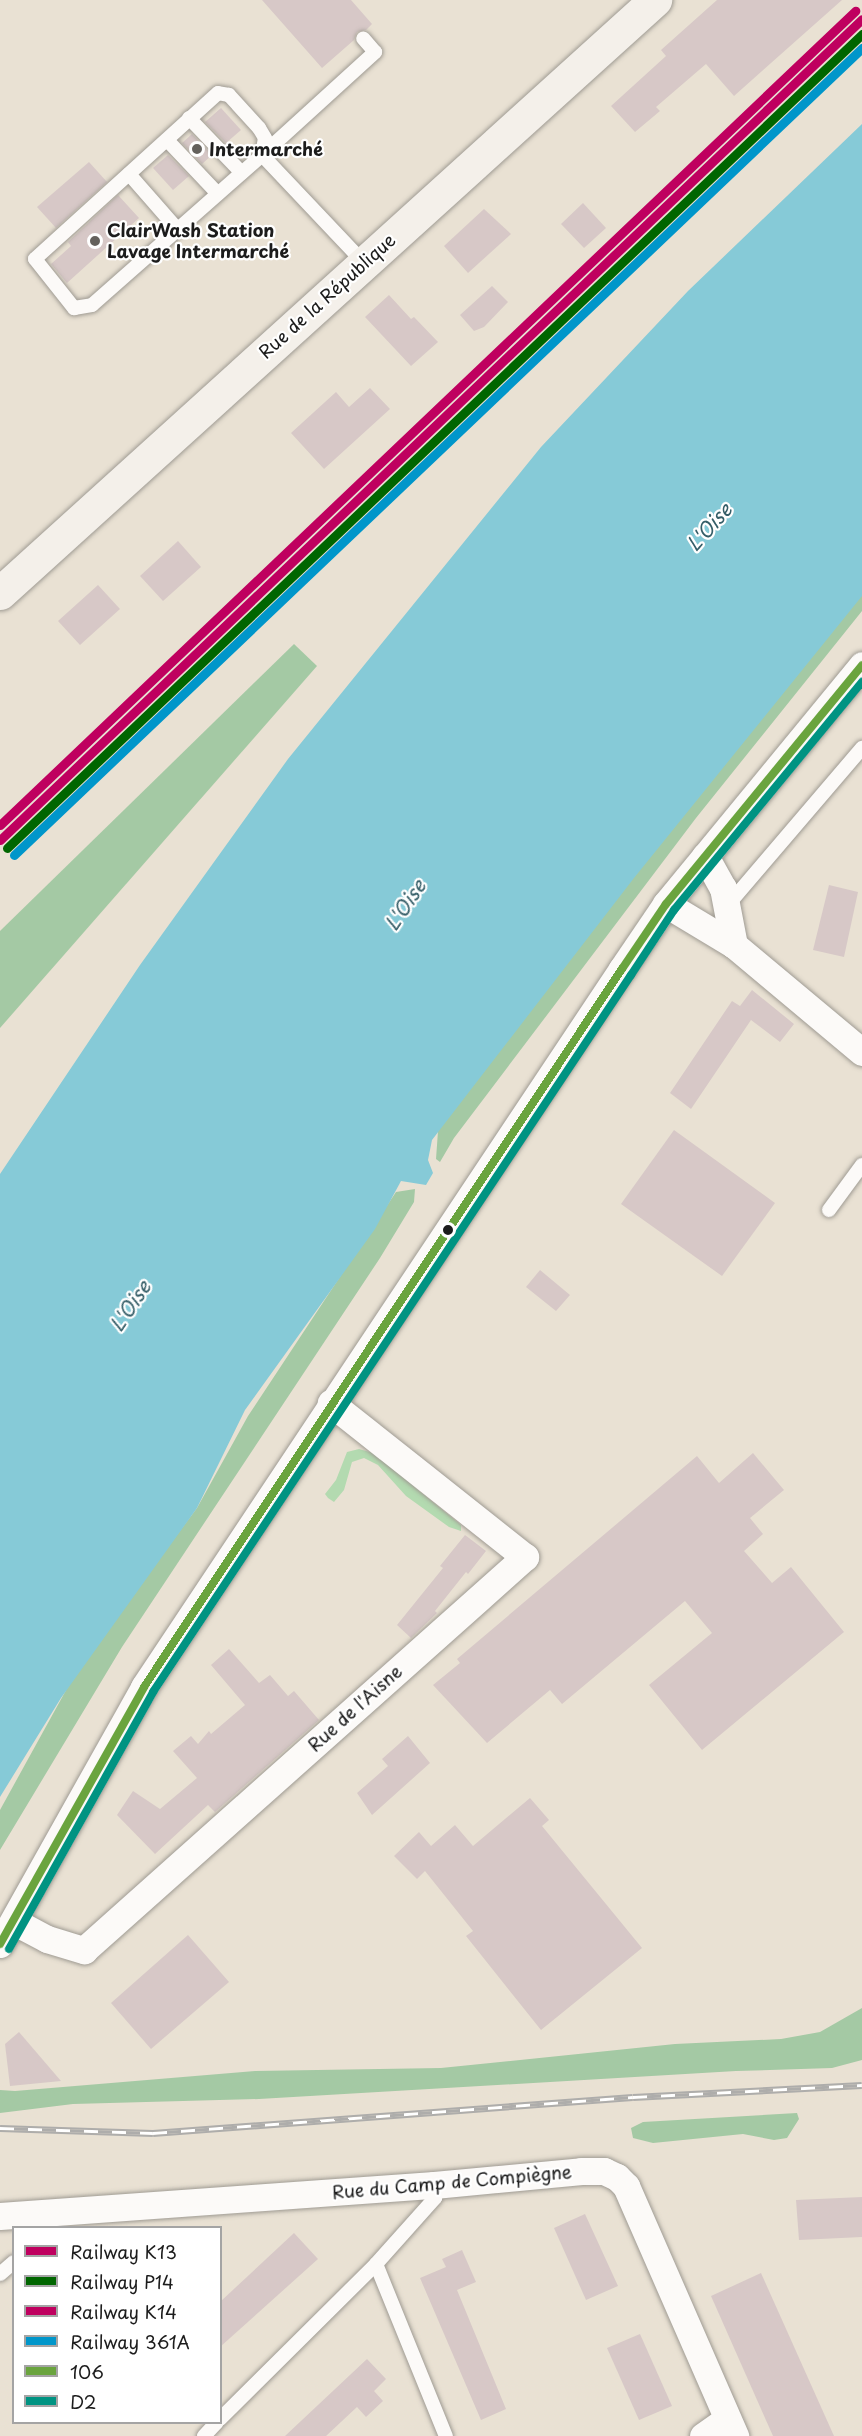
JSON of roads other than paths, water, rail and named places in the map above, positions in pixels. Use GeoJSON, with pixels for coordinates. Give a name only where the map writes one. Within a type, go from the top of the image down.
{"type":"FeatureCollection","features":[{"type":"Feature","properties":{"kind":"main road","name":"Rue de la République"},"geometry":{"type":"LineString","coordinates":[[0,593],[655,0]]}},
{"type":"Feature","properties":{"kind":"street"},"geometry":{"type":"LineString","coordinates":[[7,1933],[144,1687],[331,1403],[666,904],[862,665]]}},
{"type":"Feature","properties":{"kind":"street"},"geometry":{"type":"LineString","coordinates":[[705,856],[723,888],[734,945]]}},
{"type":"Feature","properties":{"kind":"street"},"geometry":{"type":"LineString","coordinates":[[666,904],[734,945],[862,1052]]}},
{"type":"Feature","properties":{"kind":"street","name":"Rue de l'Aisne"},"geometry":{"type":"LineString","coordinates":[[7,1933],[47,1939],[84,1950],[525,1557],[331,1403]]}},
{"type":"Feature","properties":{"kind":"street","name":"Rue du Camp de Compiègne"},"geometry":{"type":"LineString","coordinates":[[0,2216],[37,2221],[595,2170],[618,2176],[626,2186],[731,2427]]}},
{"type":"Feature","properties":{"kind":"street"},"geometry":{"type":"LineString","coordinates":[[703,2436],[731,2427]]}},
{"type":"Feature","properties":{"kind":"lane"},"geometry":{"type":"LineString","coordinates":[[262,155],[265,138],[229,95],[218,93],[35,259],[74,308],[92,305],[242,173],[262,155],[375,52],[363,38]]}},
{"type":"Feature","properties":{"kind":"lane"},"geometry":{"type":"LineString","coordinates":[[189,118],[242,173]]}},
{"type":"Feature","properties":{"kind":"lane"},"geometry":{"type":"LineString","coordinates":[[167,140],[218,194]]}},
{"type":"Feature","properties":{"kind":"lane"},"geometry":{"type":"LineString","coordinates":[[262,155],[364,263]]}},
{"type":"Feature","properties":{"kind":"lane"},"geometry":{"type":"LineString","coordinates":[[129,174],[178,230]]}},
{"type":"Feature","properties":{"kind":"lane"},"geometry":{"type":"LineString","coordinates":[[727,906],[862,748]]}},
{"type":"Feature","properties":{"kind":"lane"},"geometry":{"type":"LineString","coordinates":[[829,1210],[862,1165]]}},
{"type":"Feature","properties":{"kind":"lane"},"geometry":{"type":"LineString","coordinates":[[222,2418],[376,2264],[435,2198],[434,2185]]}},
{"type":"Feature","properties":{"kind":"lane"},"geometry":{"type":"LineString","coordinates":[[0,2274],[12,2264]]}},
{"type":"Feature","properties":{"kind":"lane"},"geometry":{"type":"LineString","coordinates":[[376,2264],[446,2436]]}},
{"type":"Feature","properties":{"kind":"lane"},"geometry":{"type":"LineString","coordinates":[[204,2436],[216,2424]]}},
{"type":"Feature","properties":{"kind":"water","name":"L'Oise"},"geometry":{"type":"Polygon","coordinates":[[[862,124],[862,596],[634,878],[432,1140],[428,1160],[433,1173],[426,1185],[401,1181],[375,1229],[245,1410],[197,1508],[61,1698],[0,1797],[0,1174],[140,965],[288,759],[541,447],[688,291],[862,124]]]}},
{"type":"Feature","properties":{"kind":"railway"},"geometry":{"type":"LineString","coordinates":[[0,2128],[153,2133],[633,2097],[862,2085]]}},
{"type":"Feature","properties":{"kind":"rail line","name":"K14"},"geometry":{"type":"LineString","coordinates":[[0,825],[855,11]]}},
{"type":"Feature","properties":{"kind":"rail line","name":"K13"},"geometry":{"type":"LineString","coordinates":[[0,840],[862,19]]}},
{"type":"Feature","properties":{"kind":"rail line","name":"P14"},"geometry":{"type":"LineString","coordinates":[[7,848],[862,34]]}},
{"type":"Feature","properties":{"kind":"rail line","name":"361A"},"geometry":{"type":"LineString","coordinates":[[14,855],[862,48]]}},
{"type":"Feature","properties":{"kind":"place","name":"Intermarché"},"geometry":{"type":"Point","coordinates":[197,149]}},
{"type":"Feature","properties":{"kind":"place","name":"ClairWash Station Lavage Intermarché"},"geometry":{"type":"Point","coordinates":[95,241]}}]}
